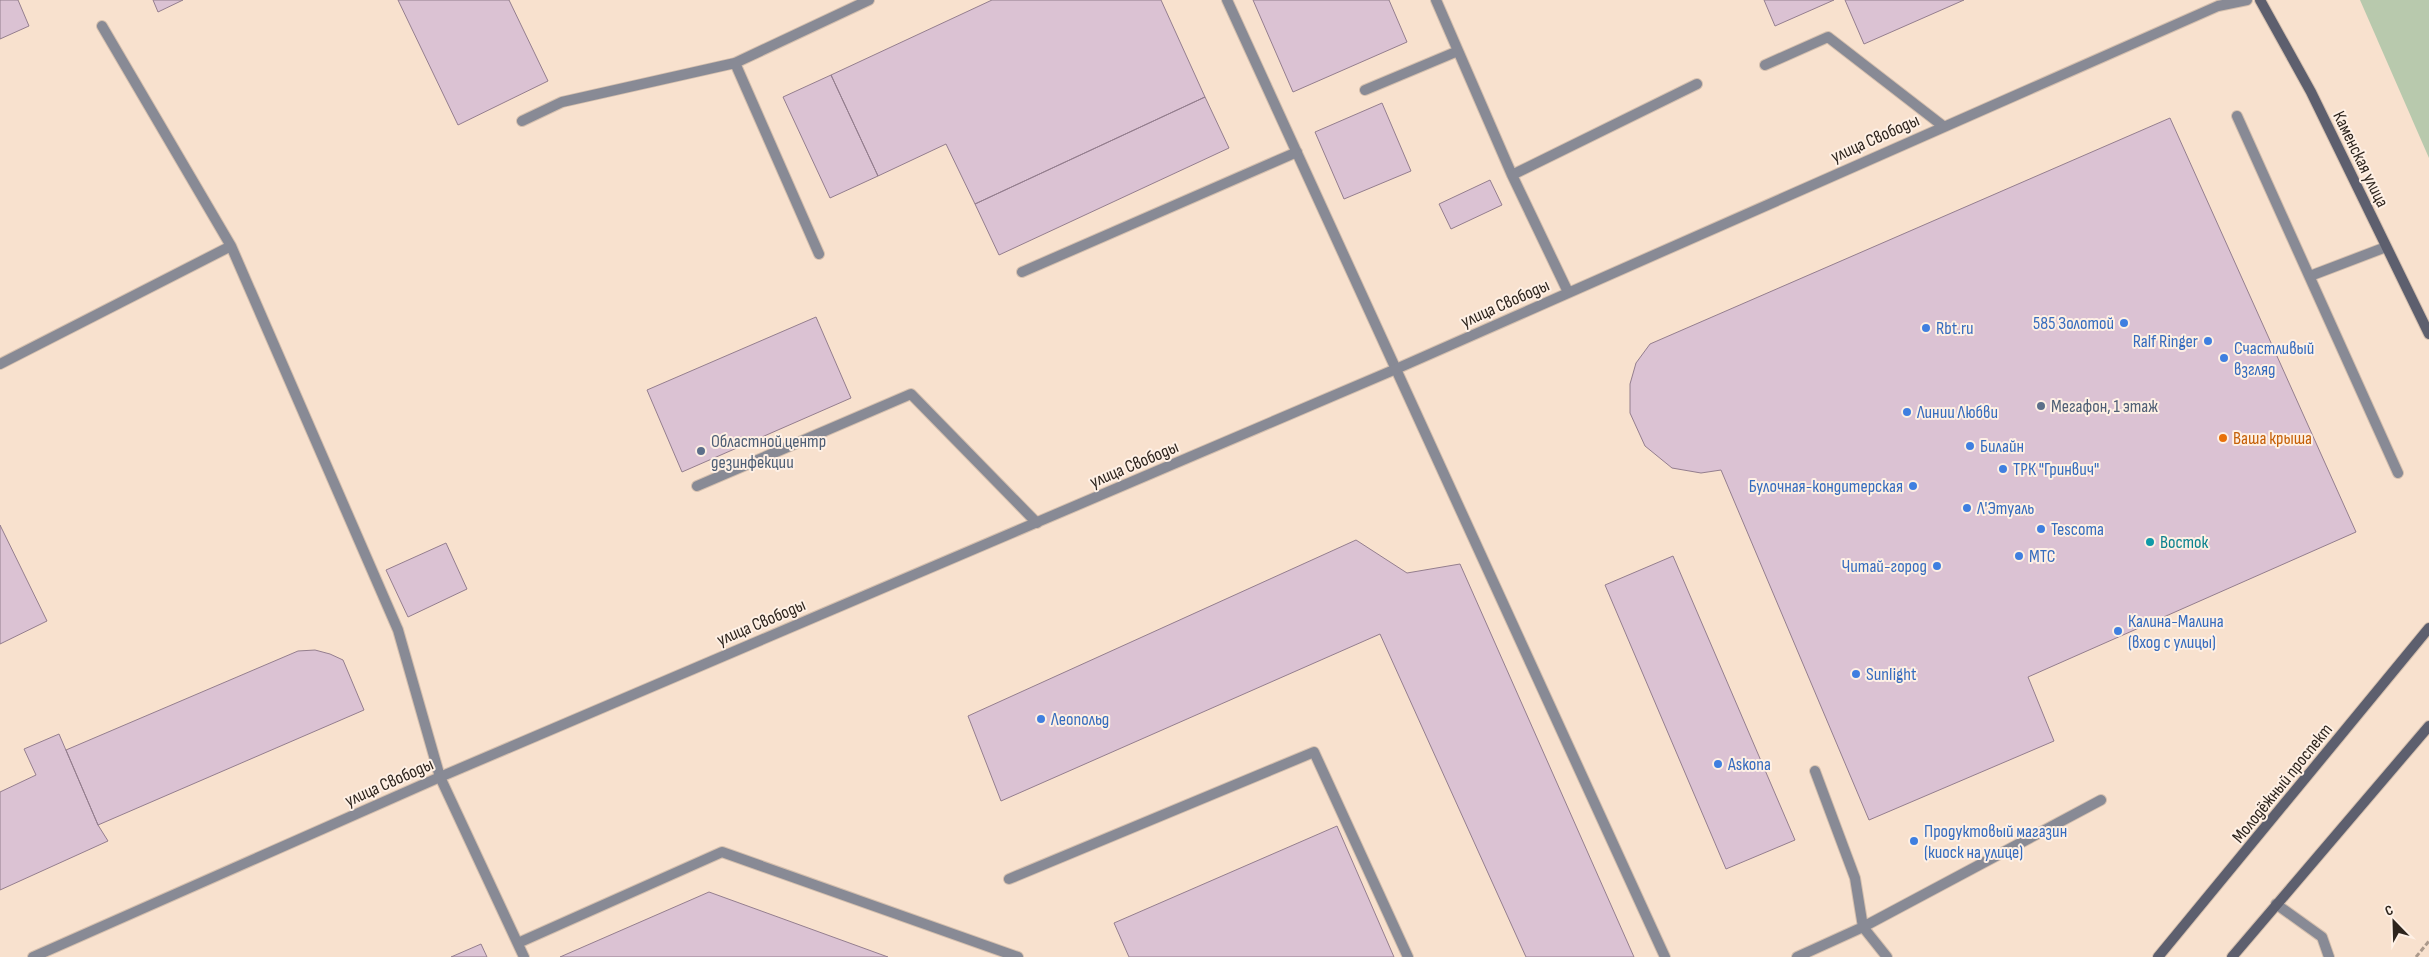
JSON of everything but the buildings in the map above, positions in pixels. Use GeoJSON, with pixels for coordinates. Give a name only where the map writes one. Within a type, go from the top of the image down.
{"type":"FeatureCollection","features":[{"type":"Feature","properties":{"kind":"main road","name":"Каменская улица"},"geometry":{"type":"LineString","coordinates":[[2260,0],[2311,92],[2429,334]]}},
{"type":"Feature","properties":{"kind":"main road","name":"Молодёжный проспект"},"geometry":{"type":"LineString","coordinates":[[2158,957],[2429,628]]}},
{"type":"Feature","properties":{"kind":"main road"},"geometry":{"type":"LineString","coordinates":[[2232,957],[2429,726]]}},
{"type":"Feature","properties":{"kind":"street"},"geometry":{"type":"LineString","coordinates":[[522,121],[562,102],[735,63],[869,0]]}},
{"type":"Feature","properties":{"kind":"street"},"geometry":{"type":"LineString","coordinates":[[1227,0],[1665,957]]}},
{"type":"Feature","properties":{"kind":"street"},"geometry":{"type":"LineString","coordinates":[[1436,0],[1512,175],[1568,292]]}},
{"type":"Feature","properties":{"kind":"street","name":"улица Свободы"},"geometry":{"type":"LineString","coordinates":[[33,957],[440,777],[1396,369],[2218,6],[2247,0]]}},
{"type":"Feature","properties":{"kind":"street"},"geometry":{"type":"LineString","coordinates":[[102,26],[231,246],[398,630],[440,777],[524,957]]}},
{"type":"Feature","properties":{"kind":"street"},"geometry":{"type":"LineString","coordinates":[[1765,65],[1828,37],[1943,126]]}},
{"type":"Feature","properties":{"kind":"street"},"geometry":{"type":"LineString","coordinates":[[1366,90],[1458,51]]}},
{"type":"Feature","properties":{"kind":"street"},"geometry":{"type":"LineString","coordinates":[[735,63],[819,254]]}},
{"type":"Feature","properties":{"kind":"street"},"geometry":{"type":"LineString","coordinates":[[1512,175],[1697,84]]}},
{"type":"Feature","properties":{"kind":"street"},"geometry":{"type":"LineString","coordinates":[[2237,116],[2398,473]]}},
{"type":"Feature","properties":{"kind":"street"},"geometry":{"type":"LineString","coordinates":[[1022,272],[1297,152]]}},
{"type":"Feature","properties":{"kind":"street"},"geometry":{"type":"LineString","coordinates":[[0,364],[231,246]]}},
{"type":"Feature","properties":{"kind":"street"},"geometry":{"type":"LineString","coordinates":[[2310,276],[2386,247]]}},
{"type":"Feature","properties":{"kind":"street"},"geometry":{"type":"LineString","coordinates":[[698,486],[911,394],[1037,523]]}},
{"type":"Feature","properties":{"kind":"street"},"geometry":{"type":"LineString","coordinates":[[1009,879],[1314,752],[1408,957]]}},
{"type":"Feature","properties":{"kind":"street"},"geometry":{"type":"LineString","coordinates":[[1815,771],[1855,878],[1863,927],[1887,957]]}},
{"type":"Feature","properties":{"kind":"street"},"geometry":{"type":"LineString","coordinates":[[1797,957],[1863,927],[2101,800]]}},
{"type":"Feature","properties":{"kind":"street"},"geometry":{"type":"LineString","coordinates":[[518,942],[722,852],[1018,957]]}},
{"type":"Feature","properties":{"kind":"street"},"geometry":{"type":"LineString","coordinates":[[2276,904],[2322,937],[2329,957]]}},
{"type":"Feature","properties":{"kind":"path"},"geometry":{"type":"LineString","coordinates":[[2416,957],[2429,941]]}},
{"type":"Feature","properties":{"kind":"green space"},"geometry":{"type":"Polygon","coordinates":[[[2360,0],[2429,0],[2429,158],[2360,0]]]}},
{"type":"Feature","properties":{"kind":"place","name":"585 Золотой"},"geometry":{"type":"Point","coordinates":[2124,323]}},
{"type":"Feature","properties":{"kind":"place","name":"Rbt.ru"},"geometry":{"type":"Point","coordinates":[1926,328]}},
{"type":"Feature","properties":{"kind":"place","name":"Ralf Ringer"},"geometry":{"type":"Point","coordinates":[2208,341]}},
{"type":"Feature","properties":{"kind":"place","name":"Счастливый взгляд"},"geometry":{"type":"Point","coordinates":[2224,358]}},
{"type":"Feature","properties":{"kind":"place","name":"Мегафон, 1 этаж"},"geometry":{"type":"Point","coordinates":[2041,406]}},
{"type":"Feature","properties":{"kind":"place","name":"Линии Любви"},"geometry":{"type":"Point","coordinates":[1907,412]}},
{"type":"Feature","properties":{"kind":"place","name":"Ваша крыша"},"geometry":{"type":"Point","coordinates":[2223,438]}},
{"type":"Feature","properties":{"kind":"place","name":"Билайн"},"geometry":{"type":"Point","coordinates":[1970,446]}},
{"type":"Feature","properties":{"kind":"place","name":"Областной центр дезинфекции"},"geometry":{"type":"Point","coordinates":[701,451]}},
{"type":"Feature","properties":{"kind":"place","name":"ТРК \"Гринвич\""},"geometry":{"type":"Point","coordinates":[2003,469]}},
{"type":"Feature","properties":{"kind":"place","name":"Булочная-кондитерская"},"geometry":{"type":"Point","coordinates":[1913,486]}},
{"type":"Feature","properties":{"kind":"place","name":"Л'Этуаль"},"geometry":{"type":"Point","coordinates":[1967,508]}},
{"type":"Feature","properties":{"kind":"place","name":"Tescoma"},"geometry":{"type":"Point","coordinates":[2041,529]}},
{"type":"Feature","properties":{"kind":"place","name":"Восток"},"geometry":{"type":"Point","coordinates":[2150,542]}},
{"type":"Feature","properties":{"kind":"place","name":"МТС"},"geometry":{"type":"Point","coordinates":[2019,556]}},
{"type":"Feature","properties":{"kind":"place","name":"Читай-город"},"geometry":{"type":"Point","coordinates":[1937,566]}},
{"type":"Feature","properties":{"kind":"place","name":"Калина-Малина (вход с улицы)"},"geometry":{"type":"Point","coordinates":[2118,631]}},
{"type":"Feature","properties":{"kind":"place","name":"Sunlight"},"geometry":{"type":"Point","coordinates":[1856,674]}},
{"type":"Feature","properties":{"kind":"place","name":"Леопольд"},"geometry":{"type":"Point","coordinates":[1041,719]}},
{"type":"Feature","properties":{"kind":"place","name":"Askona"},"geometry":{"type":"Point","coordinates":[1718,764]}},
{"type":"Feature","properties":{"kind":"place","name":"Продуктовый магазин (киоск на улице)"},"geometry":{"type":"Point","coordinates":[1914,841]}}]}
